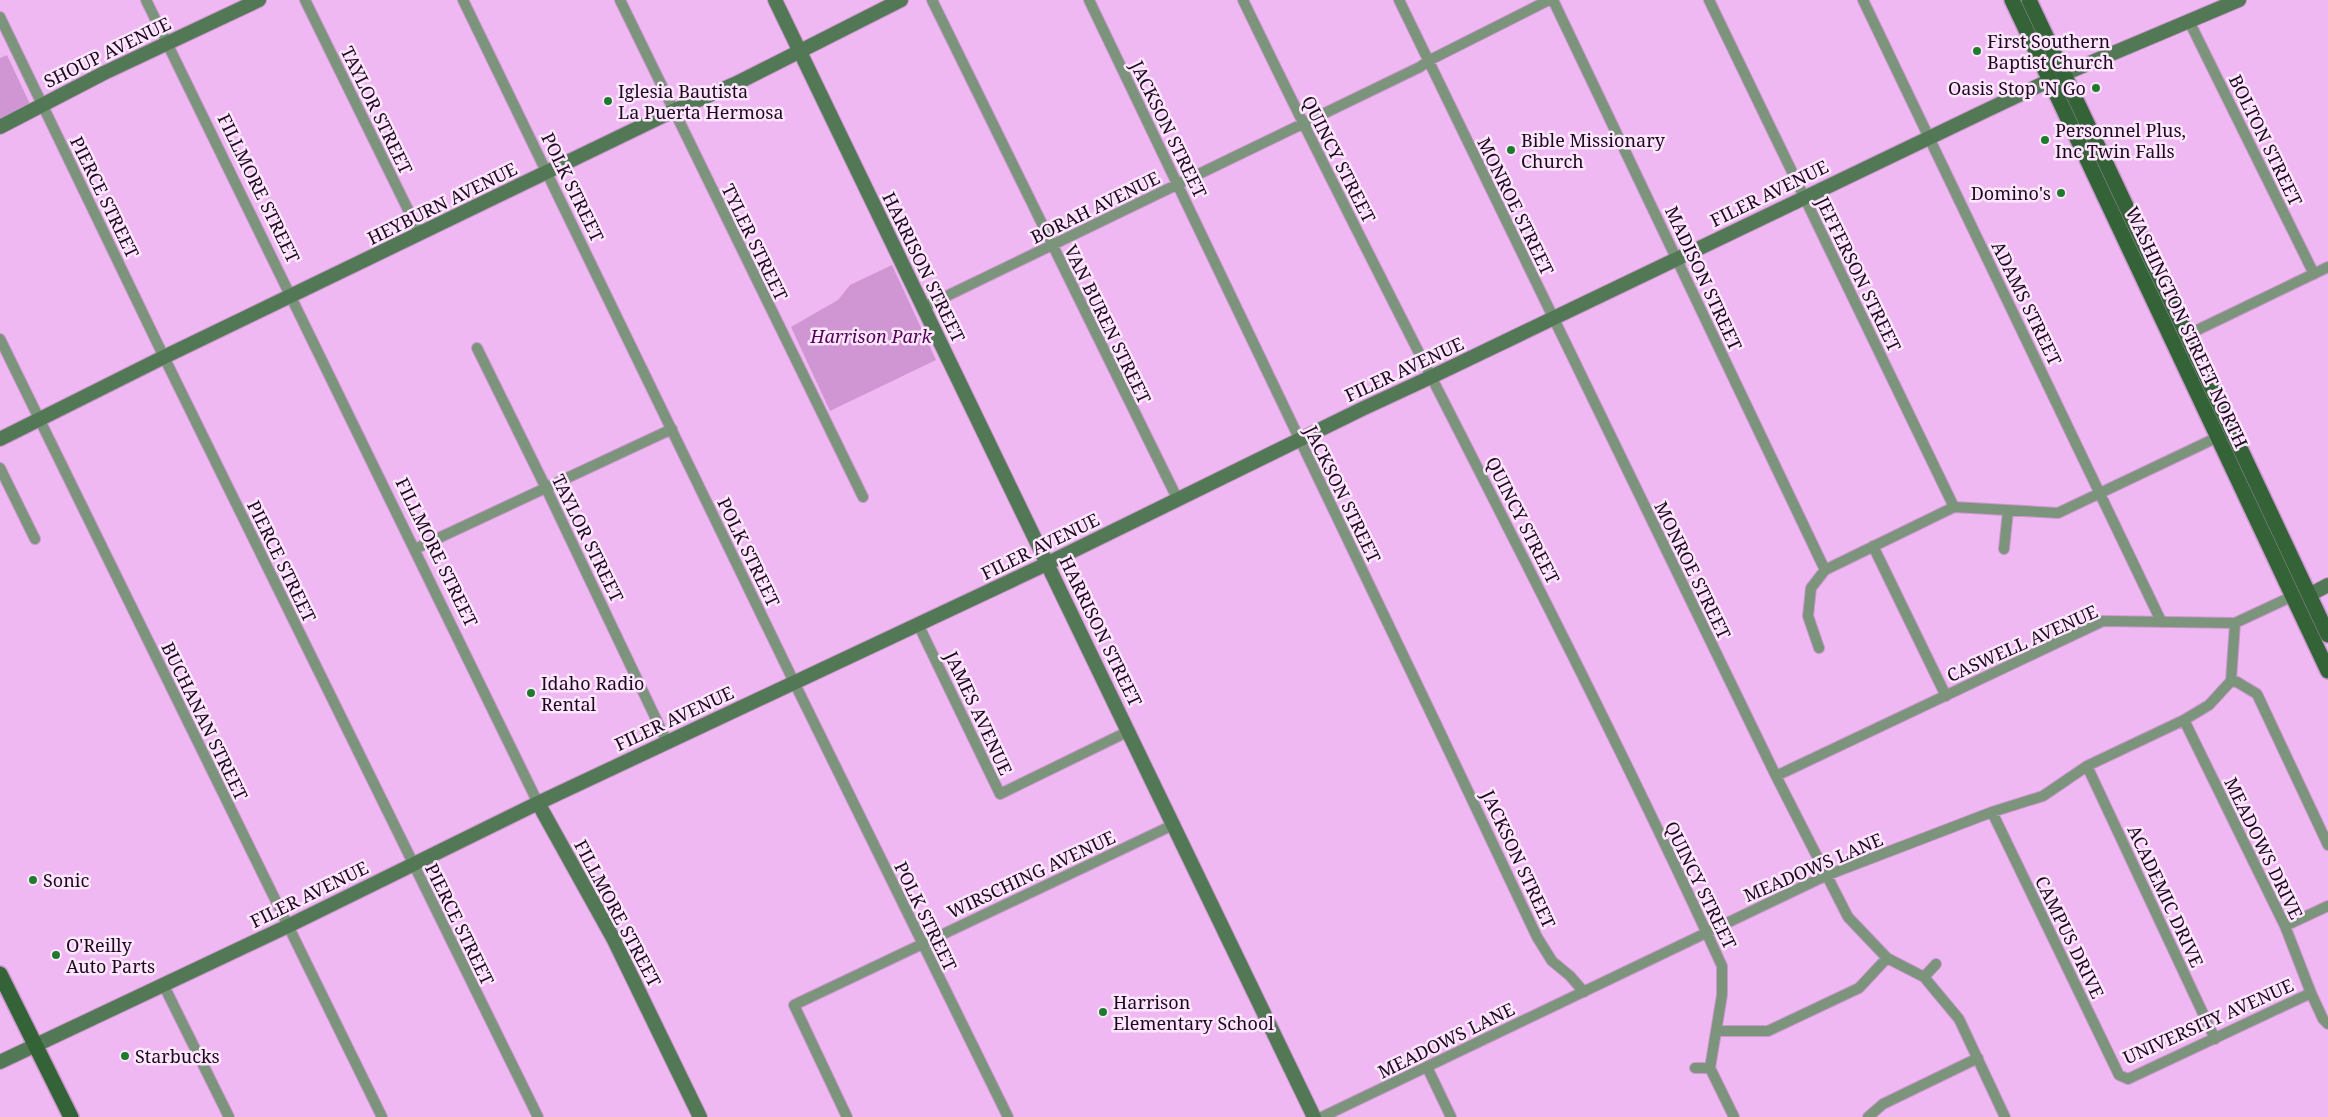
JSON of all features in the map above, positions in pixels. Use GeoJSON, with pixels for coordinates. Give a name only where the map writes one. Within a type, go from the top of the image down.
{"type":"FeatureCollection","features":[{"type":"Feature","properties":{"kind":"main road","name":"WASHINGTON STREET NORTH"},"geometry":{"type":"LineString","coordinates":[[2012,0],[2058,77],[2187,335],[2328,635]]}},
{"type":"Feature","properties":{"kind":"main road","name":"WASHINGTON STREET NORTH"},"geometry":{"type":"LineString","coordinates":[[2029,0],[2058,77],[2218,437],[2328,670]]}},
{"type":"Feature","properties":{"kind":"main road"},"geometry":{"type":"LineString","coordinates":[[1,978],[70,1117]]}},
{"type":"Feature","properties":{"kind":"street","name":"FILLMORE STREET"},"geometry":{"type":"LineString","coordinates":[[146,0],[538,803],[613,938],[700,1117]]}},
{"type":"Feature","properties":{"kind":"street","name":"SHOUP AVENUE"},"geometry":{"type":"LineString","coordinates":[[0,127],[104,73],[259,0]]}},
{"type":"Feature","properties":{"kind":"street","name":"TAYLOR STREET"},"geometry":{"type":"LineString","coordinates":[[305,0],[420,234]]}},
{"type":"Feature","properties":{"kind":"street","name":"POLK STREET"},"geometry":{"type":"LineString","coordinates":[[463,0],[921,943],[1008,1117]]}},
{"type":"Feature","properties":{"kind":"street","name":"TYLER STREET"},"geometry":{"type":"LineString","coordinates":[[620,0],[863,497]]}},
{"type":"Feature","properties":{"kind":"street","name":"HARRISON STREET"},"geometry":{"type":"LineString","coordinates":[[776,0],[922,308],[1175,824],[1314,1117]]}},
{"type":"Feature","properties":{"kind":"street","name":"HEYBURN AVENUE"},"geometry":{"type":"LineString","coordinates":[[0,439],[164,357],[800,51],[901,0]]}},
{"type":"Feature","properties":{"kind":"street","name":"VAN BUREN STREET"},"geometry":{"type":"LineString","coordinates":[[932,0],[1178,500]]}},
{"type":"Feature","properties":{"kind":"street","name":"JACKSON STREET"},"geometry":{"type":"LineString","coordinates":[[1089,0],[1440,730],[1537,937],[1552,961],[1570,976],[1584,992]]}},
{"type":"Feature","properties":{"kind":"street","name":"QUINCY STREET"},"geometry":{"type":"LineString","coordinates":[[1243,0],[1303,124],[1530,568],[1722,966],[1722,995],[1718,1032],[1710,1068]]}},
{"type":"Feature","properties":{"kind":"street","name":"MONROE STREET"},"geometry":{"type":"LineString","coordinates":[[1399,0],[1825,876],[1848,917],[1887,958],[1924,977],[1958,1019],[2005,1117]]}},
{"type":"Feature","properties":{"kind":"street","name":"BORAH AVENUE"},"geometry":{"type":"LineString","coordinates":[[922,308],[1420,67],[1428,60],[1549,0]]}},
{"type":"Feature","properties":{"kind":"street","name":"MADISON STREET"},"geometry":{"type":"LineString","coordinates":[[1553,0],[1825,570]]}},
{"type":"Feature","properties":{"kind":"street","name":"JEFFERSON STREET"},"geometry":{"type":"LineString","coordinates":[[1709,0],[1954,507]]}},
{"type":"Feature","properties":{"kind":"street","name":"ADAMS STREET"},"geometry":{"type":"LineString","coordinates":[[1863,0],[2162,621]]}},
{"type":"Feature","properties":{"kind":"street","name":"FILER AVENUE"},"geometry":{"type":"LineString","coordinates":[[0,1062],[288,926],[538,803],[1048,563],[1299,440],[1929,138],[2058,77],[2239,0]]}},
{"type":"Feature","properties":{"kind":"street","name":"PIERCE STREET"},"geometry":{"type":"LineString","coordinates":[[0,17],[164,357],[538,1117]]}},
{"type":"Feature","properties":{"kind":"street","name":"BOLTON STREET"},"geometry":{"type":"LineString","coordinates":[[2189,21],[2314,274]]}},
{"type":"Feature","properties":{"kind":"street"},"geometry":{"type":"LineString","coordinates":[[2187,335],[2328,267]]}},
{"type":"Feature","properties":{"kind":"street","name":"BUCHANAN STREET"},"geometry":{"type":"LineString","coordinates":[[0,339],[382,1117]]}},
{"type":"Feature","properties":{"kind":"street","name":"TAYLOR STREET"},"geometry":{"type":"LineString","coordinates":[[477,348],[667,742]]}},
{"type":"Feature","properties":{"kind":"street"},"geometry":{"type":"LineString","coordinates":[[415,549],[672,429]]}},
{"type":"Feature","properties":{"kind":"street"},"geometry":{"type":"LineString","coordinates":[[1820,648],[1808,616],[1811,588],[1825,570],[1954,507],[2058,513],[2218,437]]}},
{"type":"Feature","properties":{"kind":"street"},"geometry":{"type":"LineString","coordinates":[[0,468],[35,539]]}},
{"type":"Feature","properties":{"kind":"street"},"geometry":{"type":"LineString","coordinates":[[2004,549],[2008,511]]}},
{"type":"Feature","properties":{"kind":"street"},"geometry":{"type":"LineString","coordinates":[[1873,546],[1946,696]]}},
{"type":"Feature","properties":{"kind":"street"},"geometry":{"type":"LineString","coordinates":[[2309,595],[2328,586]]}},
{"type":"Feature","properties":{"kind":"street","name":"CASWELL AVENUE"},"geometry":{"type":"LineString","coordinates":[[1776,776],[2103,621],[2235,623],[2293,596]]}},
{"type":"Feature","properties":{"kind":"street"},"geometry":{"type":"LineString","coordinates":[[2235,623],[2231,681],[2237,682],[2257,694],[2328,845]]}},
{"type":"Feature","properties":{"kind":"street","name":"JAMES AVENUE"},"geometry":{"type":"LineString","coordinates":[[918,624],[1000,794],[1129,731]]}},
{"type":"Feature","properties":{"kind":"street","name":"MEADOWS LANE"},"geometry":{"type":"LineString","coordinates":[[1322,1117],[1825,876],[1992,812],[2044,796],[2087,766],[2184,720],[2209,705],[2231,681]]}},
{"type":"Feature","properties":{"kind":"street","name":"MEADOWS DRIVE"},"geometry":{"type":"LineString","coordinates":[[2184,720],[2285,926],[2311,993],[2323,1019],[2328,1024]]}},
{"type":"Feature","properties":{"kind":"street","name":"ACADEMIC DRIVE"},"geometry":{"type":"LineString","coordinates":[[2087,766],[2215,1039]]}},
{"type":"Feature","properties":{"kind":"street","name":"CAMPUS DRIVE"},"geometry":{"type":"LineString","coordinates":[[1992,812],[2119,1075]]}},
{"type":"Feature","properties":{"kind":"street","name":"WIRSCHING AVENUE"},"geometry":{"type":"LineString","coordinates":[[847,1117],[794,1005],[921,943],[1175,824]]}},
{"type":"Feature","properties":{"kind":"street"},"geometry":{"type":"LineString","coordinates":[[2285,926],[2328,906]]}},
{"type":"Feature","properties":{"kind":"street"},"geometry":{"type":"LineString","coordinates":[[1718,1032],[1768,1031],[1859,988],[1887,958]]}},
{"type":"Feature","properties":{"kind":"street"},"geometry":{"type":"LineString","coordinates":[[1924,977],[1936,964]]}},
{"type":"Feature","properties":{"kind":"street"},"geometry":{"type":"LineString","coordinates":[[163,984],[228,1117]]}},
{"type":"Feature","properties":{"kind":"street","name":"UNIVERSITY AVENUE"},"geometry":{"type":"LineString","coordinates":[[2119,1075],[2128,1079],[2311,993]]}},
{"type":"Feature","properties":{"kind":"street"},"geometry":{"type":"LineString","coordinates":[[1868,1117],[1883,1104],[1978,1058]]}},
{"type":"Feature","properties":{"kind":"street"},"geometry":{"type":"LineString","coordinates":[[1427,1067],[1451,1117]]}},
{"type":"Feature","properties":{"kind":"street"},"geometry":{"type":"LineString","coordinates":[[1695,1068],[1710,1068],[1734,1117]]}},
{"type":"Feature","properties":{"kind":"green space"},"geometry":{"type":"Polygon","coordinates":[[[7,55],[30,104],[0,119],[0,58],[7,55]]]}},
{"type":"Feature","properties":{"kind":"green space","name":"Harrison Park"},"geometry":{"type":"Polygon","coordinates":[[[892,265],[936,360],[830,411],[791,327],[838,300],[850,285],[892,265]]]}},
{"type":"Feature","properties":{"kind":"place","name":"First Southern Baptist Church"},"geometry":{"type":"Point","coordinates":[1977,51]}},
{"type":"Feature","properties":{"kind":"place","name":"Oasis Stop 'N Go"},"geometry":{"type":"Point","coordinates":[2096,88]}},
{"type":"Feature","properties":{"kind":"place","name":"Iglesia Bautista La Puerta Hermosa"},"geometry":{"type":"Point","coordinates":[608,101]}},
{"type":"Feature","properties":{"kind":"place","name":"Personnel Plus, Inc Twin Falls"},"geometry":{"type":"Point","coordinates":[2045,140]}},
{"type":"Feature","properties":{"kind":"place","name":"Bible Missionary Church"},"geometry":{"type":"Point","coordinates":[1511,150]}},
{"type":"Feature","properties":{"kind":"place","name":"Domino's"},"geometry":{"type":"Point","coordinates":[2061,193]}},
{"type":"Feature","properties":{"kind":"place","name":"Idaho Radio Rental"},"geometry":{"type":"Point","coordinates":[531,693]}},
{"type":"Feature","properties":{"kind":"place","name":"Sonic"},"geometry":{"type":"Point","coordinates":[33,880]}},
{"type":"Feature","properties":{"kind":"place","name":"O'Reilly Auto Parts"},"geometry":{"type":"Point","coordinates":[56,955]}},
{"type":"Feature","properties":{"kind":"place","name":"Harrison Elementary School"},"geometry":{"type":"Point","coordinates":[1103,1012]}},
{"type":"Feature","properties":{"kind":"place","name":"Starbucks"},"geometry":{"type":"Point","coordinates":[125,1056]}}]}
